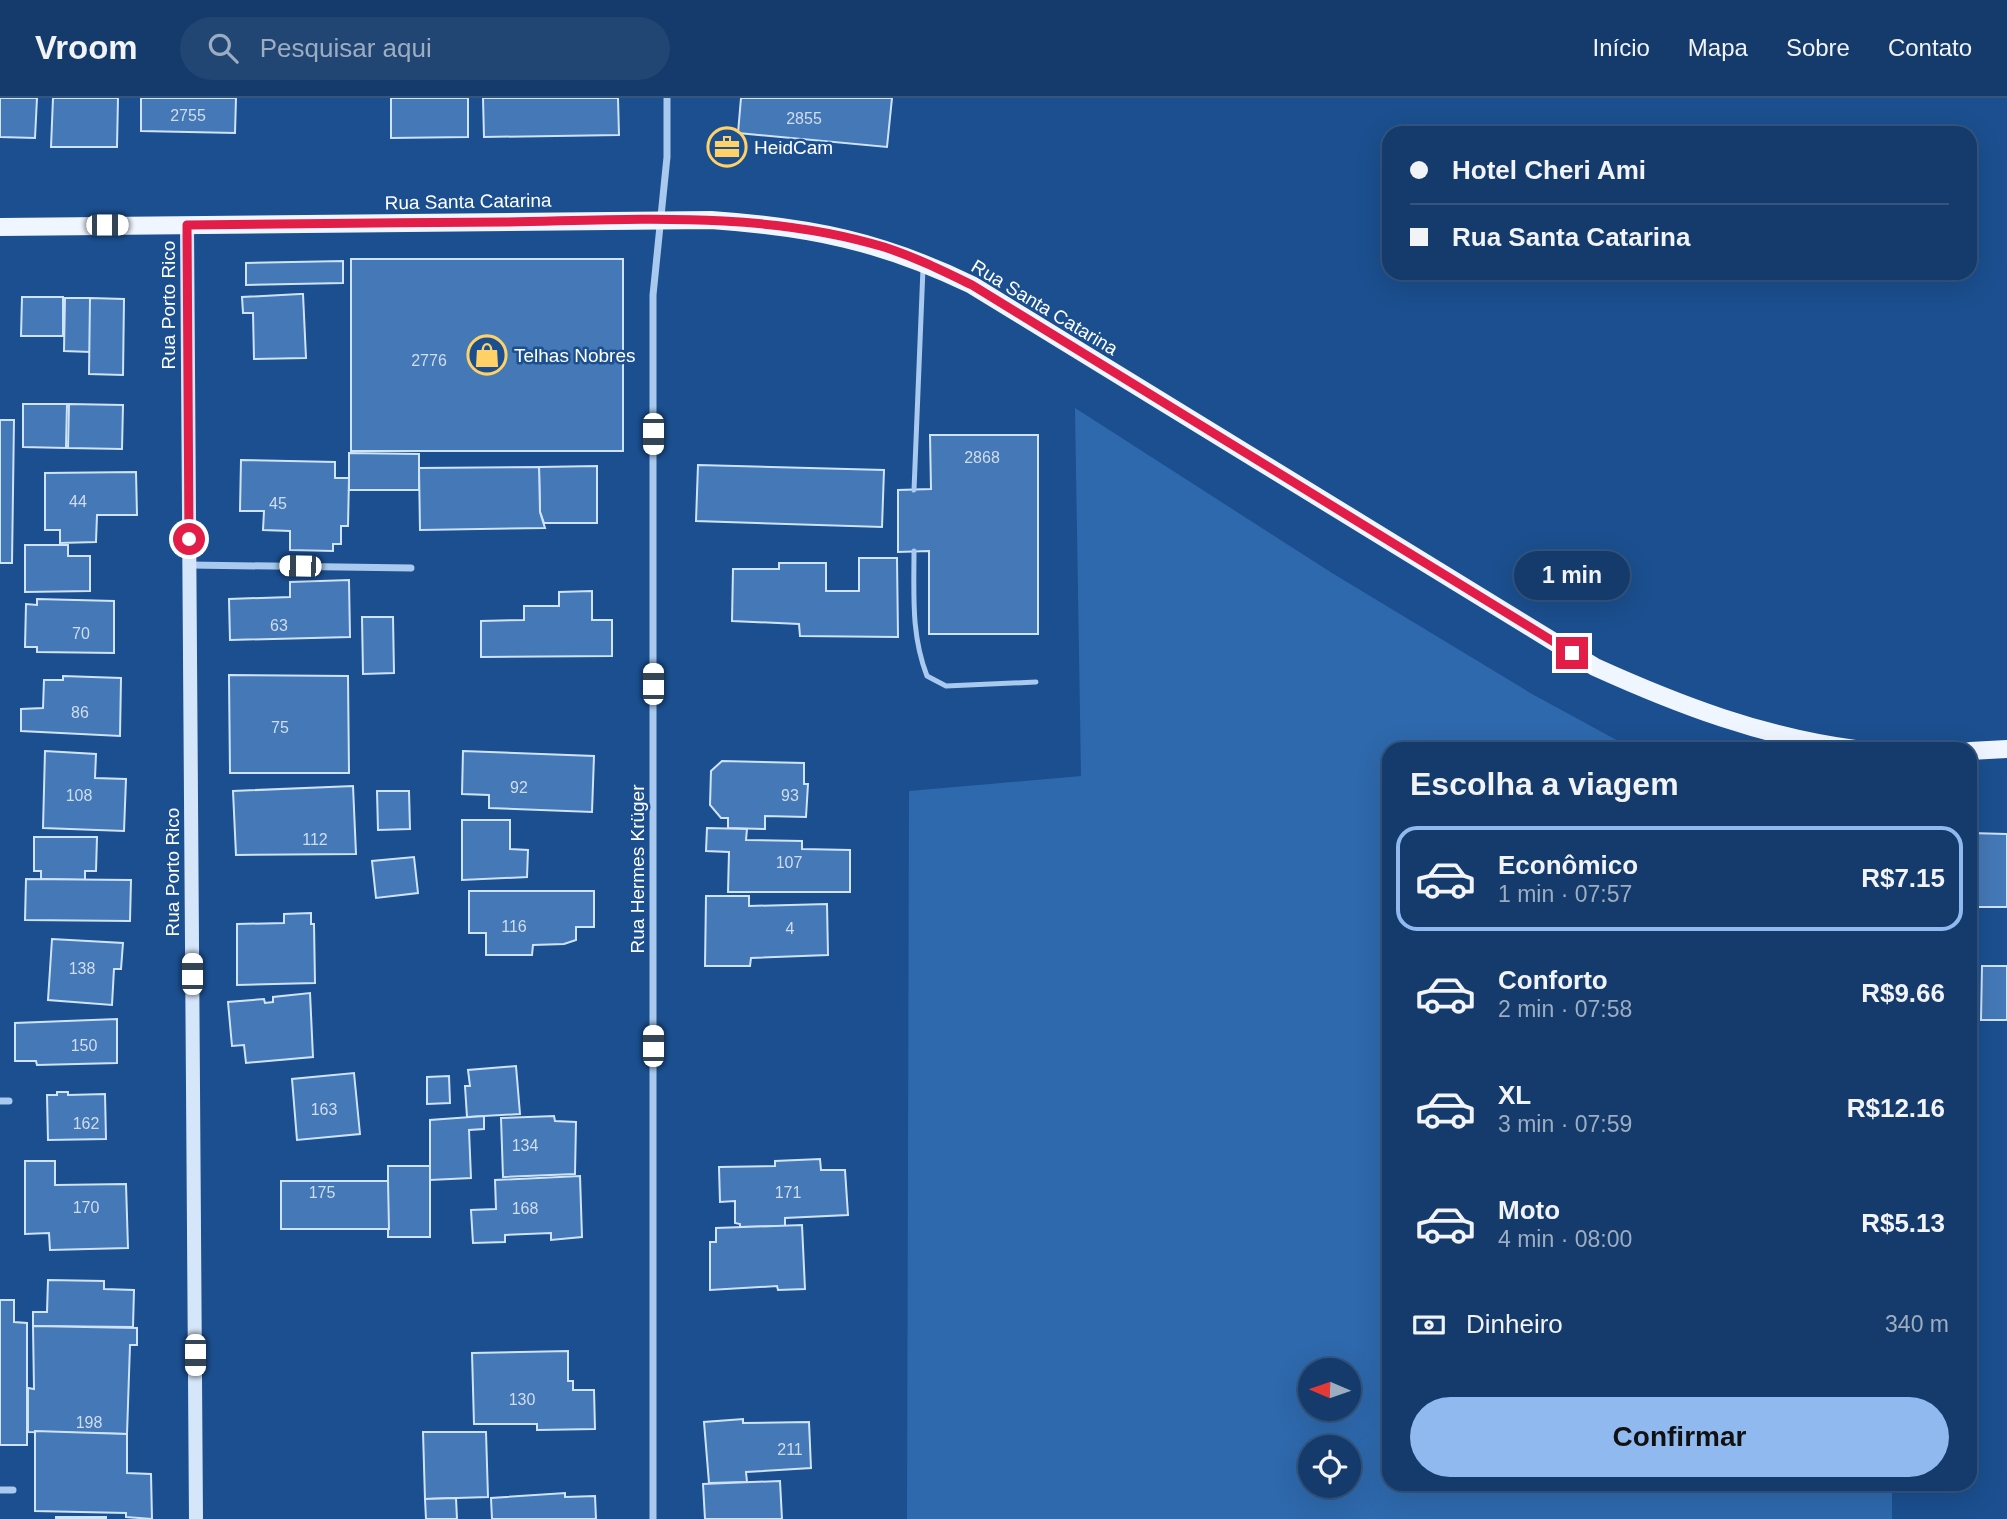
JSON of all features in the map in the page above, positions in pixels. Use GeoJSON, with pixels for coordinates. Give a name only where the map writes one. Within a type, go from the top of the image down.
{"type":"FeatureCollection","features":[{"type":"Feature","properties":{"kind":"main road","name":"Rua Santa Catarina"},"geometry":{"type":"LineString","coordinates":[[0,226],[660,220],[771,225],[828,233],[884,247],[972,285],[1595,667],[1687,707],[1804,742]]}},
{"type":"Feature","properties":{"kind":"main road","name":"Rua Porto Rico"},"geometry":{"type":"LineString","coordinates":[[187,225],[196,1519]]}},
{"type":"Feature","properties":{"kind":"main road"},"geometry":{"type":"LineString","coordinates":[[1977,751],[2007,750]]}},
{"type":"Feature","properties":{"kind":"street","name":"Rua Hermes Krüger"},"geometry":{"type":"LineString","coordinates":[[653,1519],[653,295],[667,157],[667,98]]}},
{"type":"Feature","properties":{"kind":"street"},"geometry":{"type":"LineString","coordinates":[[189,565],[411,568]]}},
{"type":"Feature","properties":{"kind":"street"},"geometry":{"type":"LineString","coordinates":[[0,1101],[9,1101]]}},
{"type":"Feature","properties":{"kind":"street"},"geometry":{"type":"LineString","coordinates":[[0,1490],[13,1490]]}},
{"type":"Feature","properties":{"kind":"lane"},"geometry":{"type":"LineString","coordinates":[[914,490],[923,262]]}},
{"type":"Feature","properties":{"kind":"lane"},"geometry":{"type":"LineString","coordinates":[[914,551],[917,650],[927,676],[946,686],[1036,682]]}},
{"type":"Feature","properties":{"kind":"shaded area"},"geometry":{"type":"Polygon","coordinates":[[[1075,408],[1332,573],[1532,694],[1620,742],[1382,742],[1382,1491],[1892,1491],[1892,1519],[907,1519],[909,791],[1081,776],[1075,408]]]}},
{"type":"Feature","properties":{"kind":"building"},"geometry":{"type":"Polygon","coordinates":[[[0,98],[37,98],[35,138],[0,137],[0,98]]]}},
{"type":"Feature","properties":{"kind":"building"},"geometry":{"type":"Polygon","coordinates":[[[53,98],[118,98],[117,147],[51,147],[53,98]]]}},
{"type":"Feature","properties":{"kind":"building"},"geometry":{"type":"Polygon","coordinates":[[[141,98],[236,98],[235,133],[141,131],[141,98]]]}},
{"type":"Feature","properties":{"kind":"building"},"geometry":{"type":"Polygon","coordinates":[[[391,98],[468,98],[468,137],[391,138],[391,98]]]}},
{"type":"Feature","properties":{"kind":"building"},"geometry":{"type":"Polygon","coordinates":[[[483,98],[618,98],[619,135],[484,137],[483,98]]]}},
{"type":"Feature","properties":{"kind":"building"},"geometry":{"type":"Polygon","coordinates":[[[741,98],[892,98],[887,147],[738,133],[741,98]]]}},
{"type":"Feature","properties":{"kind":"building","name":"Telhas Nobres"},"geometry":{"type":"Polygon","coordinates":[[[351,259],[623,259],[623,451],[351,451],[351,259]]]}},
{"type":"Feature","properties":{"kind":"building"},"geometry":{"type":"Polygon","coordinates":[[[343,261],[343,283],[246,285],[246,263],[343,261]]]}},
{"type":"Feature","properties":{"kind":"building"},"geometry":{"type":"Polygon","coordinates":[[[303,294],[306,358],[254,359],[253,313],[243,313],[242,297],[303,294]]]}},
{"type":"Feature","properties":{"kind":"building"},"geometry":{"type":"Polygon","coordinates":[[[22,297],[63,297],[63,336],[21,336],[22,297]]]}},
{"type":"Feature","properties":{"kind":"building"},"geometry":{"type":"Polygon","coordinates":[[[65,298],[90,298],[90,352],[64,351],[65,298]]]}},
{"type":"Feature","properties":{"kind":"building"},"geometry":{"type":"Polygon","coordinates":[[[90,298],[124,299],[123,375],[89,374],[90,298]]]}},
{"type":"Feature","properties":{"kind":"building"},"geometry":{"type":"Polygon","coordinates":[[[23,404],[67,404],[66,448],[23,447],[23,404]]]}},
{"type":"Feature","properties":{"kind":"building"},"geometry":{"type":"Polygon","coordinates":[[[69,404],[123,405],[122,449],[68,448],[69,404]]]}},
{"type":"Feature","properties":{"kind":"building"},"geometry":{"type":"Polygon","coordinates":[[[0,420],[14,420],[12,563],[0,563],[0,420]]]}},
{"type":"Feature","properties":{"kind":"building"},"geometry":{"type":"Polygon","coordinates":[[[930,435],[1038,435],[1038,634],[929,634],[929,551],[898,552],[898,490],[931,489],[930,435]]]}},
{"type":"Feature","properties":{"kind":"building"},"geometry":{"type":"Polygon","coordinates":[[[349,453],[419,454],[419,490],[349,490],[349,453]]]}},
{"type":"Feature","properties":{"kind":"building"},"geometry":{"type":"Polygon","coordinates":[[[241,460],[335,462],[335,478],[349,478],[348,526],[341,526],[341,544],[333,544],[333,551],[290,550],[290,531],[263,530],[264,511],[240,511],[241,460]]]}},
{"type":"Feature","properties":{"kind":"building"},"geometry":{"type":"Polygon","coordinates":[[[698,465],[884,470],[882,527],[696,521],[698,465]]]}},
{"type":"Feature","properties":{"kind":"building"},"geometry":{"type":"Polygon","coordinates":[[[597,466],[597,523],[544,523],[540,512],[539,467],[597,466]]]}},
{"type":"Feature","properties":{"kind":"building"},"geometry":{"type":"Polygon","coordinates":[[[539,467],[540,512],[545,528],[420,530],[419,468],[539,467]]]}},
{"type":"Feature","properties":{"kind":"building"},"geometry":{"type":"Polygon","coordinates":[[[136,472],[137,515],[97,515],[96,542],[60,543],[60,530],[45,530],[45,473],[136,472]]]}},
{"type":"Feature","properties":{"kind":"building"},"geometry":{"type":"Polygon","coordinates":[[[25,545],[68,545],[68,556],[90,556],[90,591],[25,592],[25,545]]]}},
{"type":"Feature","properties":{"kind":"building"},"geometry":{"type":"Polygon","coordinates":[[[859,558],[897,558],[898,637],[800,636],[799,624],[732,621],[733,569],[779,569],[779,563],[826,563],[826,591],[859,591],[859,558]]]}},
{"type":"Feature","properties":{"kind":"building"},"geometry":{"type":"Polygon","coordinates":[[[349,580],[350,637],[230,640],[229,599],[290,597],[290,582],[349,580]]]}},
{"type":"Feature","properties":{"kind":"building"},"geometry":{"type":"Polygon","coordinates":[[[592,591],[592,620],[612,620],[612,656],[481,657],[481,621],[524,620],[524,606],[559,606],[559,592],[592,591]]]}},
{"type":"Feature","properties":{"kind":"building"},"geometry":{"type":"Polygon","coordinates":[[[37,599],[114,601],[114,653],[37,652],[37,647],[25,647],[26,604],[37,605],[37,599]]]}},
{"type":"Feature","properties":{"kind":"building"},"geometry":{"type":"Polygon","coordinates":[[[362,617],[393,617],[394,673],[363,674],[362,617]]]}},
{"type":"Feature","properties":{"kind":"building"},"geometry":{"type":"Polygon","coordinates":[[[229,675],[348,676],[349,773],[230,773],[229,675]]]}},
{"type":"Feature","properties":{"kind":"building"},"geometry":{"type":"Polygon","coordinates":[[[63,676],[121,678],[120,736],[21,731],[21,709],[43,708],[44,680],[63,680],[63,676]]]}},
{"type":"Feature","properties":{"kind":"building"},"geometry":{"type":"Polygon","coordinates":[[[45,751],[96,754],[95,778],[126,779],[124,831],[43,828],[45,751]]]}},
{"type":"Feature","properties":{"kind":"building"},"geometry":{"type":"Polygon","coordinates":[[[463,751],[594,756],[592,812],[489,808],[489,795],[462,794],[463,751]]]}},
{"type":"Feature","properties":{"kind":"building"},"geometry":{"type":"Polygon","coordinates":[[[722,761],[804,763],[804,784],[808,784],[806,817],[765,816],[765,829],[728,828],[728,818],[721,818],[710,805],[711,771],[722,761]]]}},
{"type":"Feature","properties":{"kind":"building"},"geometry":{"type":"Polygon","coordinates":[[[353,786],[356,854],[236,855],[233,791],[353,786]]]}},
{"type":"Feature","properties":{"kind":"building"},"geometry":{"type":"Polygon","coordinates":[[[377,791],[409,791],[410,829],[378,830],[377,791]]]}},
{"type":"Feature","properties":{"kind":"building"},"geometry":{"type":"Polygon","coordinates":[[[462,820],[510,820],[510,849],[528,850],[527,877],[462,880],[462,820]]]}},
{"type":"Feature","properties":{"kind":"building"},"geometry":{"type":"Polygon","coordinates":[[[707,828],[747,829],[746,840],[802,841],[802,849],[850,850],[850,892],[728,892],[729,852],[706,851],[707,828]]]}},
{"type":"Feature","properties":{"kind":"building"},"geometry":{"type":"Polygon","coordinates":[[[1977,833],[2007,834],[2007,907],[1977,907],[1977,833]]]}},
{"type":"Feature","properties":{"kind":"building"},"geometry":{"type":"Polygon","coordinates":[[[34,837],[97,837],[96,871],[85,871],[85,880],[41,879],[41,871],[34,871],[34,837]]]}},
{"type":"Feature","properties":{"kind":"building"},"geometry":{"type":"Polygon","coordinates":[[[414,857],[418,893],[376,898],[372,861],[414,857]]]}},
{"type":"Feature","properties":{"kind":"building"},"geometry":{"type":"Polygon","coordinates":[[[26,879],[131,880],[130,921],[25,920],[26,879]]]}},
{"type":"Feature","properties":{"kind":"building"},"geometry":{"type":"Polygon","coordinates":[[[469,891],[594,891],[594,927],[576,927],[576,940],[564,944],[533,945],[532,955],[486,955],[486,933],[469,933],[469,891]]]}},
{"type":"Feature","properties":{"kind":"building"},"geometry":{"type":"Polygon","coordinates":[[[706,896],[749,896],[749,906],[827,904],[828,955],[751,958],[750,966],[705,966],[706,896]]]}},
{"type":"Feature","properties":{"kind":"building"},"geometry":{"type":"Polygon","coordinates":[[[311,913],[311,924],[314,924],[315,983],[237,985],[237,924],[284,923],[284,914],[311,913]]]}},
{"type":"Feature","properties":{"kind":"building"},"geometry":{"type":"Polygon","coordinates":[[[52,939],[123,943],[121,969],[114,969],[112,1005],[48,1000],[52,939]]]}},
{"type":"Feature","properties":{"kind":"building"},"geometry":{"type":"Polygon","coordinates":[[[1982,966],[2007,966],[2007,1020],[1981,1020],[1982,966]]]}},
{"type":"Feature","properties":{"kind":"building"},"geometry":{"type":"Polygon","coordinates":[[[310,993],[313,1057],[246,1063],[244,1045],[232,1046],[228,1002],[264,999],[265,1003],[273,1002],[273,997],[310,993]]]}},
{"type":"Feature","properties":{"kind":"building"},"geometry":{"type":"Polygon","coordinates":[[[117,1019],[117,1063],[37,1065],[36,1061],[15,1061],[15,1023],[117,1019]]]}},
{"type":"Feature","properties":{"kind":"building"},"geometry":{"type":"Polygon","coordinates":[[[516,1066],[520,1114],[467,1117],[465,1086],[470,1086],[468,1070],[516,1066]]]}},
{"type":"Feature","properties":{"kind":"building"},"geometry":{"type":"Polygon","coordinates":[[[354,1073],[360,1134],[297,1140],[292,1079],[354,1073]]]}},
{"type":"Feature","properties":{"kind":"building"},"geometry":{"type":"Polygon","coordinates":[[[449,1076],[450,1103],[427,1104],[427,1077],[449,1076]]]}},
{"type":"Feature","properties":{"kind":"building"},"geometry":{"type":"Polygon","coordinates":[[[57,1092],[68,1092],[68,1095],[105,1094],[106,1139],[48,1140],[47,1095],[57,1095],[57,1092]]]}},
{"type":"Feature","properties":{"kind":"building"},"geometry":{"type":"Polygon","coordinates":[[[484,1116],[484,1129],[469,1130],[471,1178],[430,1180],[430,1120],[484,1116]]]}},
{"type":"Feature","properties":{"kind":"building"},"geometry":{"type":"Polygon","coordinates":[[[554,1116],[555,1121],[576,1122],[575,1174],[503,1177],[501,1118],[554,1116]]]}},
{"type":"Feature","properties":{"kind":"building"},"geometry":{"type":"Polygon","coordinates":[[[820,1159],[821,1170],[845,1170],[848,1215],[785,1218],[785,1226],[740,1227],[740,1224],[735,1223],[735,1201],[720,1202],[719,1167],[775,1166],[775,1161],[820,1159]]]}},
{"type":"Feature","properties":{"kind":"building"},"geometry":{"type":"Polygon","coordinates":[[[25,1161],[55,1161],[55,1185],[126,1184],[128,1248],[50,1250],[49,1233],[25,1234],[25,1161]]]}},
{"type":"Feature","properties":{"kind":"building"},"geometry":{"type":"Polygon","coordinates":[[[388,1166],[430,1166],[430,1237],[388,1237],[388,1166]]]}},
{"type":"Feature","properties":{"kind":"building"},"geometry":{"type":"Polygon","coordinates":[[[580,1176],[582,1237],[551,1240],[551,1233],[505,1235],[505,1242],[473,1243],[471,1210],[496,1209],[495,1180],[580,1176]]]}},
{"type":"Feature","properties":{"kind":"building"},"geometry":{"type":"Polygon","coordinates":[[[281,1181],[388,1181],[389,1229],[281,1229],[281,1181]]]}},
{"type":"Feature","properties":{"kind":"building"},"geometry":{"type":"Polygon","coordinates":[[[802,1225],[805,1289],[778,1290],[777,1286],[710,1290],[710,1242],[716,1242],[716,1228],[802,1225]]]}},
{"type":"Feature","properties":{"kind":"building"},"geometry":{"type":"Polygon","coordinates":[[[48,1280],[104,1281],[104,1289],[134,1290],[133,1327],[33,1326],[33,1312],[47,1312],[48,1280]]]}},
{"type":"Feature","properties":{"kind":"building"},"geometry":{"type":"Polygon","coordinates":[[[0,1300],[14,1300],[14,1322],[27,1323],[27,1445],[0,1445],[0,1300]]]}},
{"type":"Feature","properties":{"kind":"building"},"geometry":{"type":"Polygon","coordinates":[[[33,1326],[137,1328],[137,1345],[130,1345],[127,1434],[28,1432],[28,1388],[34,1389],[33,1326]]]}},
{"type":"Feature","properties":{"kind":"building"},"geometry":{"type":"Polygon","coordinates":[[[568,1351],[568,1381],[573,1381],[573,1390],[594,1390],[595,1429],[537,1430],[537,1424],[474,1424],[472,1353],[568,1351]]]}},
{"type":"Feature","properties":{"kind":"building"},"geometry":{"type":"Polygon","coordinates":[[[743,1419],[743,1423],[809,1422],[811,1468],[746,1472],[747,1482],[709,1483],[704,1422],[743,1419]]]}},
{"type":"Feature","properties":{"kind":"building"},"geometry":{"type":"Polygon","coordinates":[[[35,1431],[127,1434],[127,1473],[151,1474],[152,1519],[126,1517],[126,1513],[35,1511],[35,1431]]]}},
{"type":"Feature","properties":{"kind":"building"},"geometry":{"type":"Polygon","coordinates":[[[423,1432],[486,1432],[488,1497],[425,1499],[423,1432]]]}},
{"type":"Feature","properties":{"kind":"building"},"geometry":{"type":"Polygon","coordinates":[[[780,1481],[782,1519],[705,1519],[703,1484],[780,1481]]]}},
{"type":"Feature","properties":{"kind":"building"},"geometry":{"type":"Polygon","coordinates":[[[565,1493],[565,1497],[595,1496],[596,1519],[492,1519],[491,1498],[565,1493]]]}},
{"type":"Feature","properties":{"kind":"building"},"geometry":{"type":"Polygon","coordinates":[[[456,1498],[457,1519],[426,1519],[425,1499],[456,1498]]]}},
{"type":"Feature","properties":{"kind":"building"},"geometry":{"type":"Polygon","coordinates":[[[106,1517],[106,1519],[56,1519],[106,1517]]]}},
{"type":"Feature","properties":{"kind":"place","name":"HeidCam"},"geometry":{"type":"Point","coordinates":[727,147]}},
{"type":"Feature","properties":{"kind":"place","name":"Telhas Nobres"},"geometry":{"type":"Point","coordinates":[487,355]}},
{"type":"Feature","properties":{"kind":"route"},"geometry":{"type":"LineString","coordinates":[[189,539],[187,225],[660,220],[710,220],[771,225],[828,233],[884,247],[972,285],[1572,653]]}}]}
